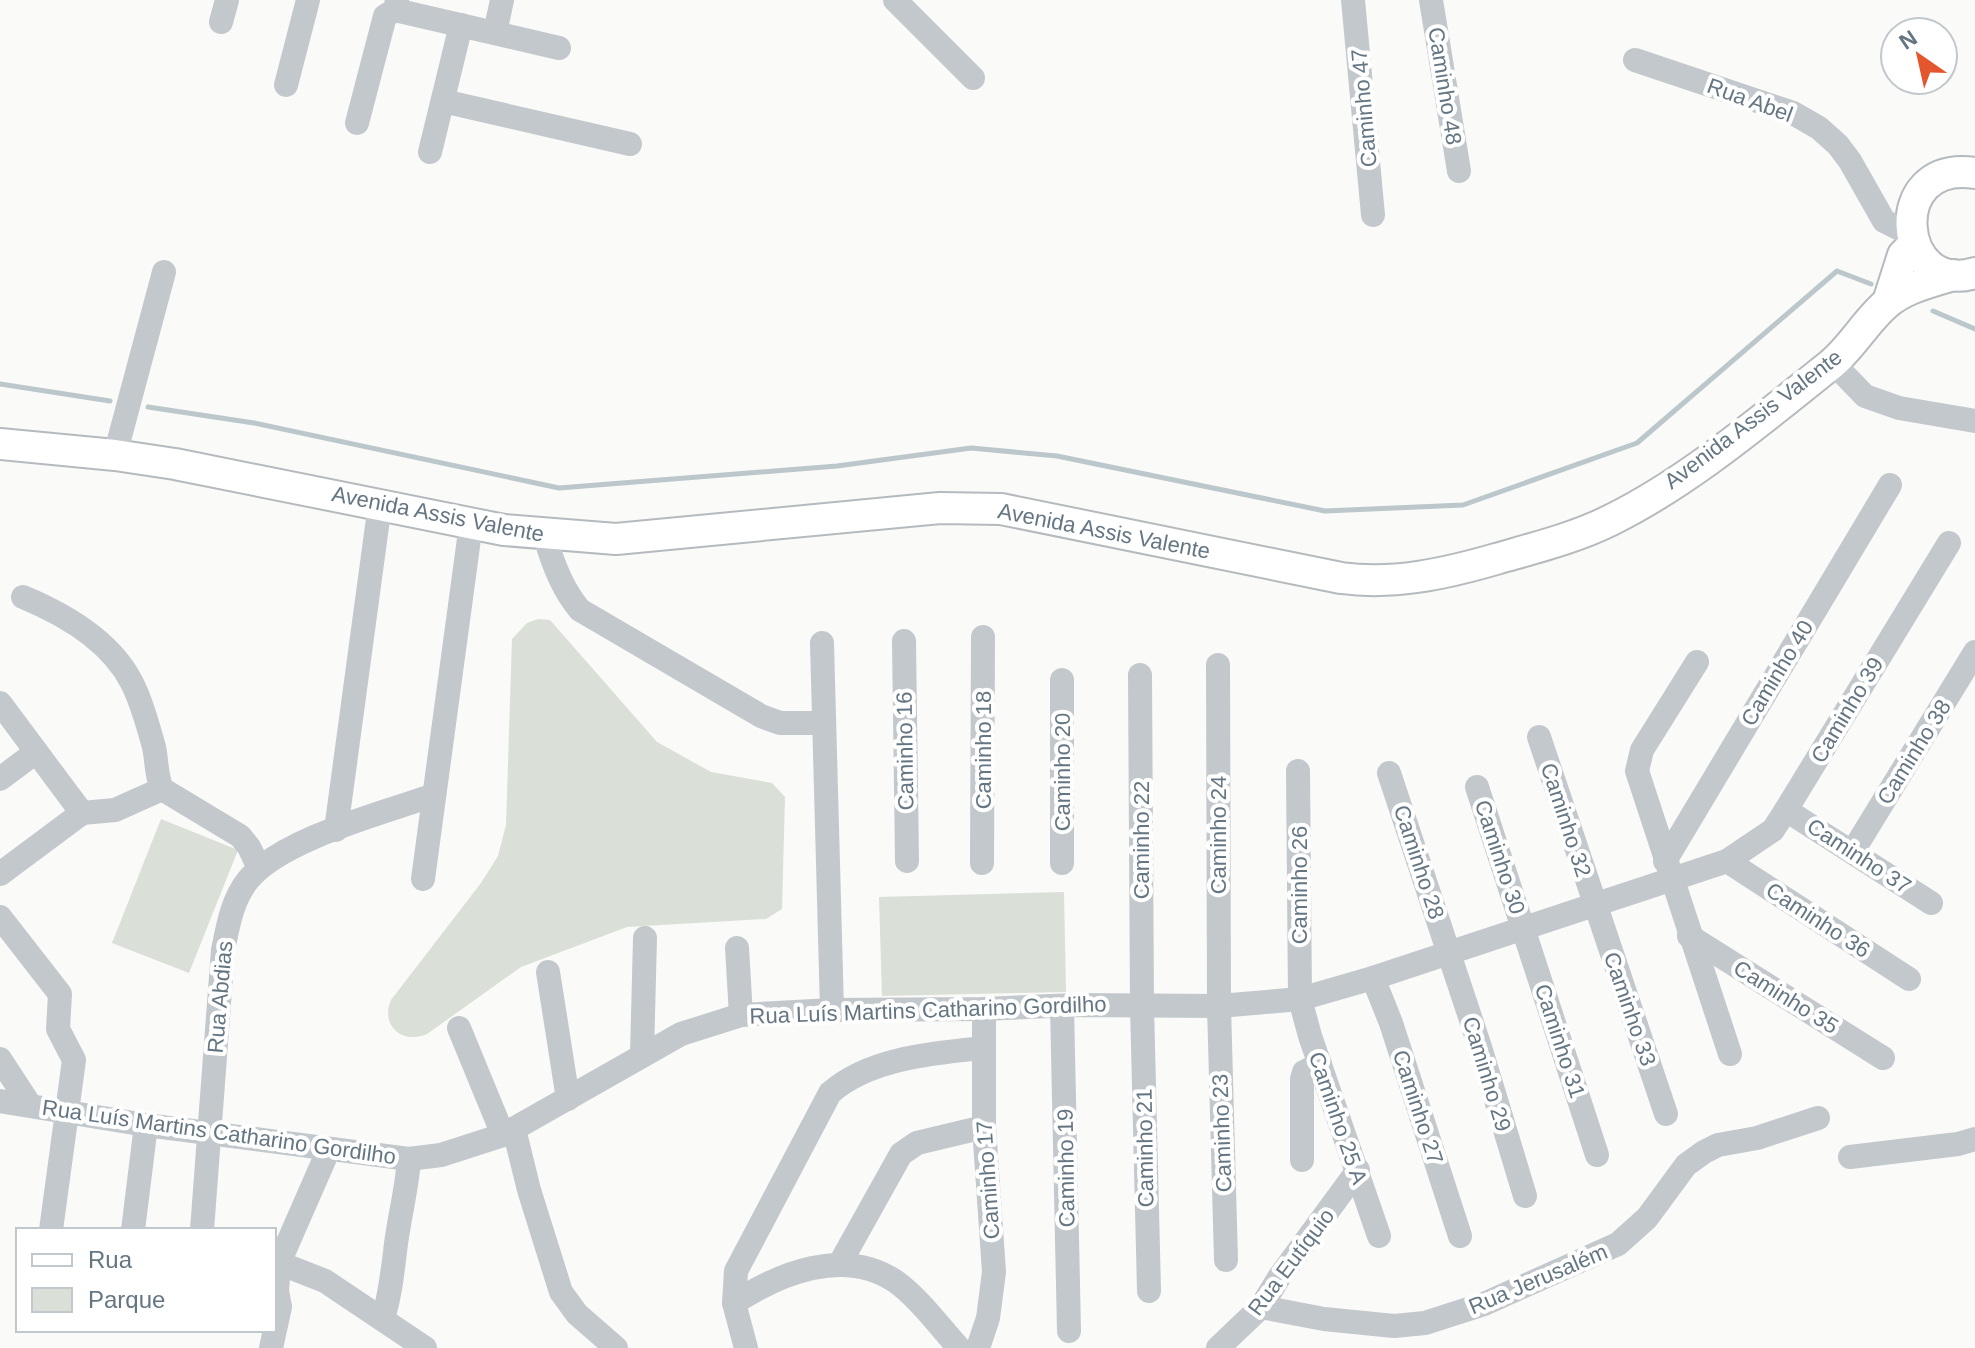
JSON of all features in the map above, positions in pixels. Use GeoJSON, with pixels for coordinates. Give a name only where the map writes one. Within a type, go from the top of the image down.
{"type":"FeatureCollection","features":[{"type":"Feature","properties":{"kind":"main road"},"geometry":{"type":"LineString","coordinates":[[1943,174],[1975,154]]}},
{"type":"Feature","properties":{"kind":"main road"},"geometry":{"type":"LineString","coordinates":[[1943,174],[1958,171],[1975,173]]}},
{"type":"Feature","properties":{"kind":"main road","name":"Avenida Assis Valente"},"geometry":{"type":"LineString","coordinates":[[1888,302],[1903,255],[1912,239],[1911,209],[1923,188],[1943,174]]}},
{"type":"Feature","properties":{"kind":"main road"},"geometry":{"type":"LineString","coordinates":[[1912,239],[1923,258],[1936,269],[1964,274]]}},
{"type":"Feature","properties":{"kind":"main road","name":"Avenida Assis Valente"},"geometry":{"type":"LineString","coordinates":[[0,444],[115,455],[545,536],[627,539],[940,508],[1001,509],[1341,578],[1401,580],[1480,564],[1553,543],[1608,522],[1733,441],[1833,363],[1888,302],[1917,287],[1964,274]]}},
{"type":"Feature","properties":{"kind":"street"},"geometry":{"type":"LineString","coordinates":[[286,85],[308,0]]}},
{"type":"Feature","properties":{"kind":"street"},"geometry":{"type":"LineString","coordinates":[[495,33],[502,0]]}},
{"type":"Feature","properties":{"kind":"street"},"geometry":{"type":"LineString","coordinates":[[895,0],[973,78]]}},
{"type":"Feature","properties":{"kind":"street","name":"Caminho 47"},"geometry":{"type":"LineString","coordinates":[[1353,0],[1373,215]]}},
{"type":"Feature","properties":{"kind":"street","name":"Caminho 48"},"geometry":{"type":"LineString","coordinates":[[1431,0],[1459,171]]}},
{"type":"Feature","properties":{"kind":"street"},"geometry":{"type":"LineString","coordinates":[[357,123],[385,16],[396,5],[461,25],[559,48]]}},
{"type":"Feature","properties":{"kind":"street"},"geometry":{"type":"LineString","coordinates":[[430,152],[461,25]]}},
{"type":"Feature","properties":{"kind":"street","name":"Rua Abel"},"geometry":{"type":"LineString","coordinates":[[1635,60],[1793,113],[1819,128],[1850,161],[1884,221],[1912,239]]}},
{"type":"Feature","properties":{"kind":"street"},"geometry":{"type":"LineString","coordinates":[[443,101],[630,144]]}},
{"type":"Feature","properties":{"kind":"street"},"geometry":{"type":"LineString","coordinates":[[115,455],[164,272]]}},
{"type":"Feature","properties":{"kind":"street"},"geometry":{"type":"LineString","coordinates":[[1833,363],[1865,396],[1899,408],[1975,421]]}},
{"type":"Feature","properties":{"kind":"street","name":"Caminho 40"},"geometry":{"type":"LineString","coordinates":[[1668,869],[1890,485]]}},
{"type":"Feature","properties":{"kind":"street"},"geometry":{"type":"LineString","coordinates":[[336,830],[380,504]]}},
{"type":"Feature","properties":{"kind":"street"},"geometry":{"type":"LineString","coordinates":[[423,879],[471,524]]}},
{"type":"Feature","properties":{"kind":"street"},"geometry":{"type":"LineString","coordinates":[[545,536],[552,561],[572,601],[580,610],[761,716],[780,723],[824,723]]}},
{"type":"Feature","properties":{"kind":"street","name":"Caminho 39"},"geometry":{"type":"LineString","coordinates":[[1727,861],[1768,834],[1786,810],[1949,543]]}},
{"type":"Feature","properties":{"kind":"street"},"geometry":{"type":"LineString","coordinates":[[23,597],[71,621],[124,669],[136,691],[154,749],[161,787],[240,836],[259,868]]}},
{"type":"Feature","properties":{"kind":"street","name":"Caminho 18"},"geometry":{"type":"LineString","coordinates":[[982,863],[983,637]]}},
{"type":"Feature","properties":{"kind":"street","name":"Caminho 16"},"geometry":{"type":"LineString","coordinates":[[904,641],[907,861]]}},
{"type":"Feature","properties":{"kind":"street"},"geometry":{"type":"LineString","coordinates":[[822,643],[832,1010]]}},
{"type":"Feature","properties":{"kind":"street","name":"Caminho 38"},"geometry":{"type":"LineString","coordinates":[[1853,851],[1975,652]]}},
{"type":"Feature","properties":{"kind":"street","name":"Caminho 35"},"geometry":{"type":"LineString","coordinates":[[1697,662],[1638,759],[1637,771],[1730,1054]]}},
{"type":"Feature","properties":{"kind":"street","name":"Caminho 24"},"geometry":{"type":"LineString","coordinates":[[1218,665],[1219,1006]]}},
{"type":"Feature","properties":{"kind":"street","name":"Caminho 22"},"geometry":{"type":"LineString","coordinates":[[1140,675],[1142,1005]]}},
{"type":"Feature","properties":{"kind":"street","name":"Caminho 20"},"geometry":{"type":"LineString","coordinates":[[1062,680],[1062,863]]}},
{"type":"Feature","properties":{"kind":"street"},"geometry":{"type":"LineString","coordinates":[[0,703],[82,813]]}},
{"type":"Feature","properties":{"kind":"street","name":"Caminho 32"},"geometry":{"type":"LineString","coordinates":[[1539,737],[1594,903]]}},
{"type":"Feature","properties":{"kind":"street"},"geometry":{"type":"LineString","coordinates":[[0,779],[36,752]]}},
{"type":"Feature","properties":{"kind":"street","name":"Caminho 26"},"geometry":{"type":"LineString","coordinates":[[1298,771],[1300,999]]}},
{"type":"Feature","properties":{"kind":"street","name":"Caminho 28"},"geometry":{"type":"LineString","coordinates":[[1389,773],[1449,952]]}},
{"type":"Feature","properties":{"kind":"street"},"geometry":{"type":"LineString","coordinates":[[0,874],[82,813],[115,810],[161,787]]}},
{"type":"Feature","properties":{"kind":"street","name":"Caminho 30"},"geometry":{"type":"LineString","coordinates":[[1477,787],[1523,927]]}},
{"type":"Feature","properties":{"kind":"street","name":"Rua Abdias"},"geometry":{"type":"LineString","coordinates":[[202,1228],[223,950],[237,898],[259,868],[288,851],[336,830],[434,795]]}},
{"type":"Feature","properties":{"kind":"street","name":"Caminho 37"},"geometry":{"type":"LineString","coordinates":[[1786,810],[1931,903]]}},
{"type":"Feature","properties":{"kind":"street","name":"Rua Luís Martins Catharino Gordilho"},"geometry":{"type":"LineString","coordinates":[[0,1101],[328,1151],[409,1159],[441,1155],[508,1132],[681,1034],[741,1015],[832,1010],[1219,1006],[1300,999],[1373,978],[1594,903],[1668,869],[1727,861]]}},
{"type":"Feature","properties":{"kind":"street","name":"Caminho 36"},"geometry":{"type":"LineString","coordinates":[[1727,861],[1909,979]]}},
{"type":"Feature","properties":{"kind":"street","name":"Caminho 33"},"geometry":{"type":"LineString","coordinates":[[1594,903],[1666,1114]]}},
{"type":"Feature","properties":{"kind":"street"},"geometry":{"type":"LineString","coordinates":[[0,917],[60,994],[58,1029],[74,1060],[51,1228]]}},
{"type":"Feature","properties":{"kind":"street","name":"Caminho 31"},"geometry":{"type":"LineString","coordinates":[[1523,927],[1597,1155]]}},
{"type":"Feature","properties":{"kind":"street","name":"Caminho 35"},"geometry":{"type":"LineString","coordinates":[[1689,936],[1883,1058]]}},
{"type":"Feature","properties":{"kind":"street"},"geometry":{"type":"LineString","coordinates":[[642,1055],[645,938]]}},
{"type":"Feature","properties":{"kind":"street"},"geometry":{"type":"LineString","coordinates":[[737,948],[741,1015]]}},
{"type":"Feature","properties":{"kind":"street","name":"Caminho 29"},"geometry":{"type":"LineString","coordinates":[[1449,952],[1525,1196]]}},
{"type":"Feature","properties":{"kind":"street"},"geometry":{"type":"LineString","coordinates":[[548,972],[568,1099]]}},
{"type":"Feature","properties":{"kind":"street","name":"Caminho 27"},"geometry":{"type":"LineString","coordinates":[[1373,978],[1391,1023],[1460,1236]]}},
{"type":"Feature","properties":{"kind":"street","name":"Caminho 25 A"},"geometry":{"type":"LineString","coordinates":[[1300,999],[1379,1236]]}},
{"type":"Feature","properties":{"kind":"street","name":"Caminho 21"},"geometry":{"type":"LineString","coordinates":[[1142,1005],[1149,1291]]}},
{"type":"Feature","properties":{"kind":"street","name":"Caminho 19"},"geometry":{"type":"LineString","coordinates":[[1062,1006],[1069,1331]]}},
{"type":"Feature","properties":{"kind":"street","name":"Caminho 23"},"geometry":{"type":"LineString","coordinates":[[1219,1006],[1226,1260]]}},
{"type":"Feature","properties":{"kind":"street","name":"Caminho 17"},"geometry":{"type":"LineString","coordinates":[[978,1348],[988,1318],[994,1272],[984,1127],[984,1009]]}},
{"type":"Feature","properties":{"kind":"street"},"geometry":{"type":"LineString","coordinates":[[459,1028],[508,1132],[561,1292],[577,1314],[616,1348]]}},
{"type":"Feature","properties":{"kind":"street"},"geometry":{"type":"LineString","coordinates":[[746,1348],[734,1303],[734,1280],[739,1260],[830,1093],[850,1078],[918,1055],[984,1048]]}},
{"type":"Feature","properties":{"kind":"street"},"geometry":{"type":"LineString","coordinates":[[0,1059],[30,1105]]}},
{"type":"Feature","properties":{"kind":"street"},"geometry":{"type":"LineString","coordinates":[[1302,1160],[1302,1079],[1304,1072],[1320,1064]]}},
{"type":"Feature","properties":{"kind":"street","name":"Rua Jerusalém"},"geometry":{"type":"LineString","coordinates":[[1261,1307],[1324,1319],[1394,1326],[1425,1323],[1484,1304],[1618,1244],[1647,1218],[1686,1165],[1704,1152],[1718,1145],[1757,1138],[1818,1118]]}},
{"type":"Feature","properties":{"kind":"street"},"geometry":{"type":"LineString","coordinates":[[133,1228],[146,1125]]}},
{"type":"Feature","properties":{"kind":"street"},"geometry":{"type":"LineString","coordinates":[[839,1265],[901,1154],[917,1143],[984,1127]]}},
{"type":"Feature","properties":{"kind":"street"},"geometry":{"type":"LineString","coordinates":[[1850,1157],[1958,1144],[1975,1139]]}},
{"type":"Feature","properties":{"kind":"street"},"geometry":{"type":"LineString","coordinates":[[276,1325],[280,1307],[277,1291],[279,1263],[328,1151]]}},
{"type":"Feature","properties":{"kind":"street"},"geometry":{"type":"LineString","coordinates":[[383,1319],[394,1276],[409,1159]]}},
{"type":"Feature","properties":{"kind":"street","name":"Rua Eutíquio"},"geometry":{"type":"LineString","coordinates":[[1218,1348],[1261,1307],[1280,1276],[1358,1170]]}},
{"type":"Feature","properties":{"kind":"street"},"geometry":{"type":"LineString","coordinates":[[279,1263],[325,1281],[425,1348]]}},
{"type":"Feature","properties":{"kind":"street"},"geometry":{"type":"LineString","coordinates":[[734,1303],[769,1281],[791,1273],[839,1265],[875,1271],[895,1282],[959,1348]]}},
{"type":"Feature","properties":{"kind":"green space"},"geometry":{"type":"Polygon","coordinates":[[[538,619],[550,620],[657,742],[711,772],[772,783],[785,797],[782,909],[766,919],[627,927],[521,967],[427,1034],[418,1037],[402,1035],[391,1025],[388,1017],[391,1000],[481,883],[498,856],[506,825],[512,639],[527,623],[538,619]]]}},
{"type":"Feature","properties":{"kind":"green space"},"geometry":{"type":"Polygon","coordinates":[[[161,819],[238,850],[189,973],[112,943],[161,819]]]}},
{"type":"Feature","properties":{"kind":"green space"},"geometry":{"type":"Polygon","coordinates":[[[1064,892],[1066,992],[882,996],[879,897],[1064,892]]]}},
{"type":"Feature","properties":{"kind":"waterway"},"geometry":{"type":"LineString","coordinates":[[148,407],[254,423],[559,488],[837,466],[971,448],[1057,456],[1325,511],[1463,505],[1637,443],[1837,271],[1871,284]]}},
{"type":"Feature","properties":{"kind":"waterway"},"geometry":{"type":"LineString","coordinates":[[1933,311],[1975,329]]}},
{"type":"Feature","properties":{"kind":"waterway"},"geometry":{"type":"LineString","coordinates":[[0,384],[110,401]]}}]}
